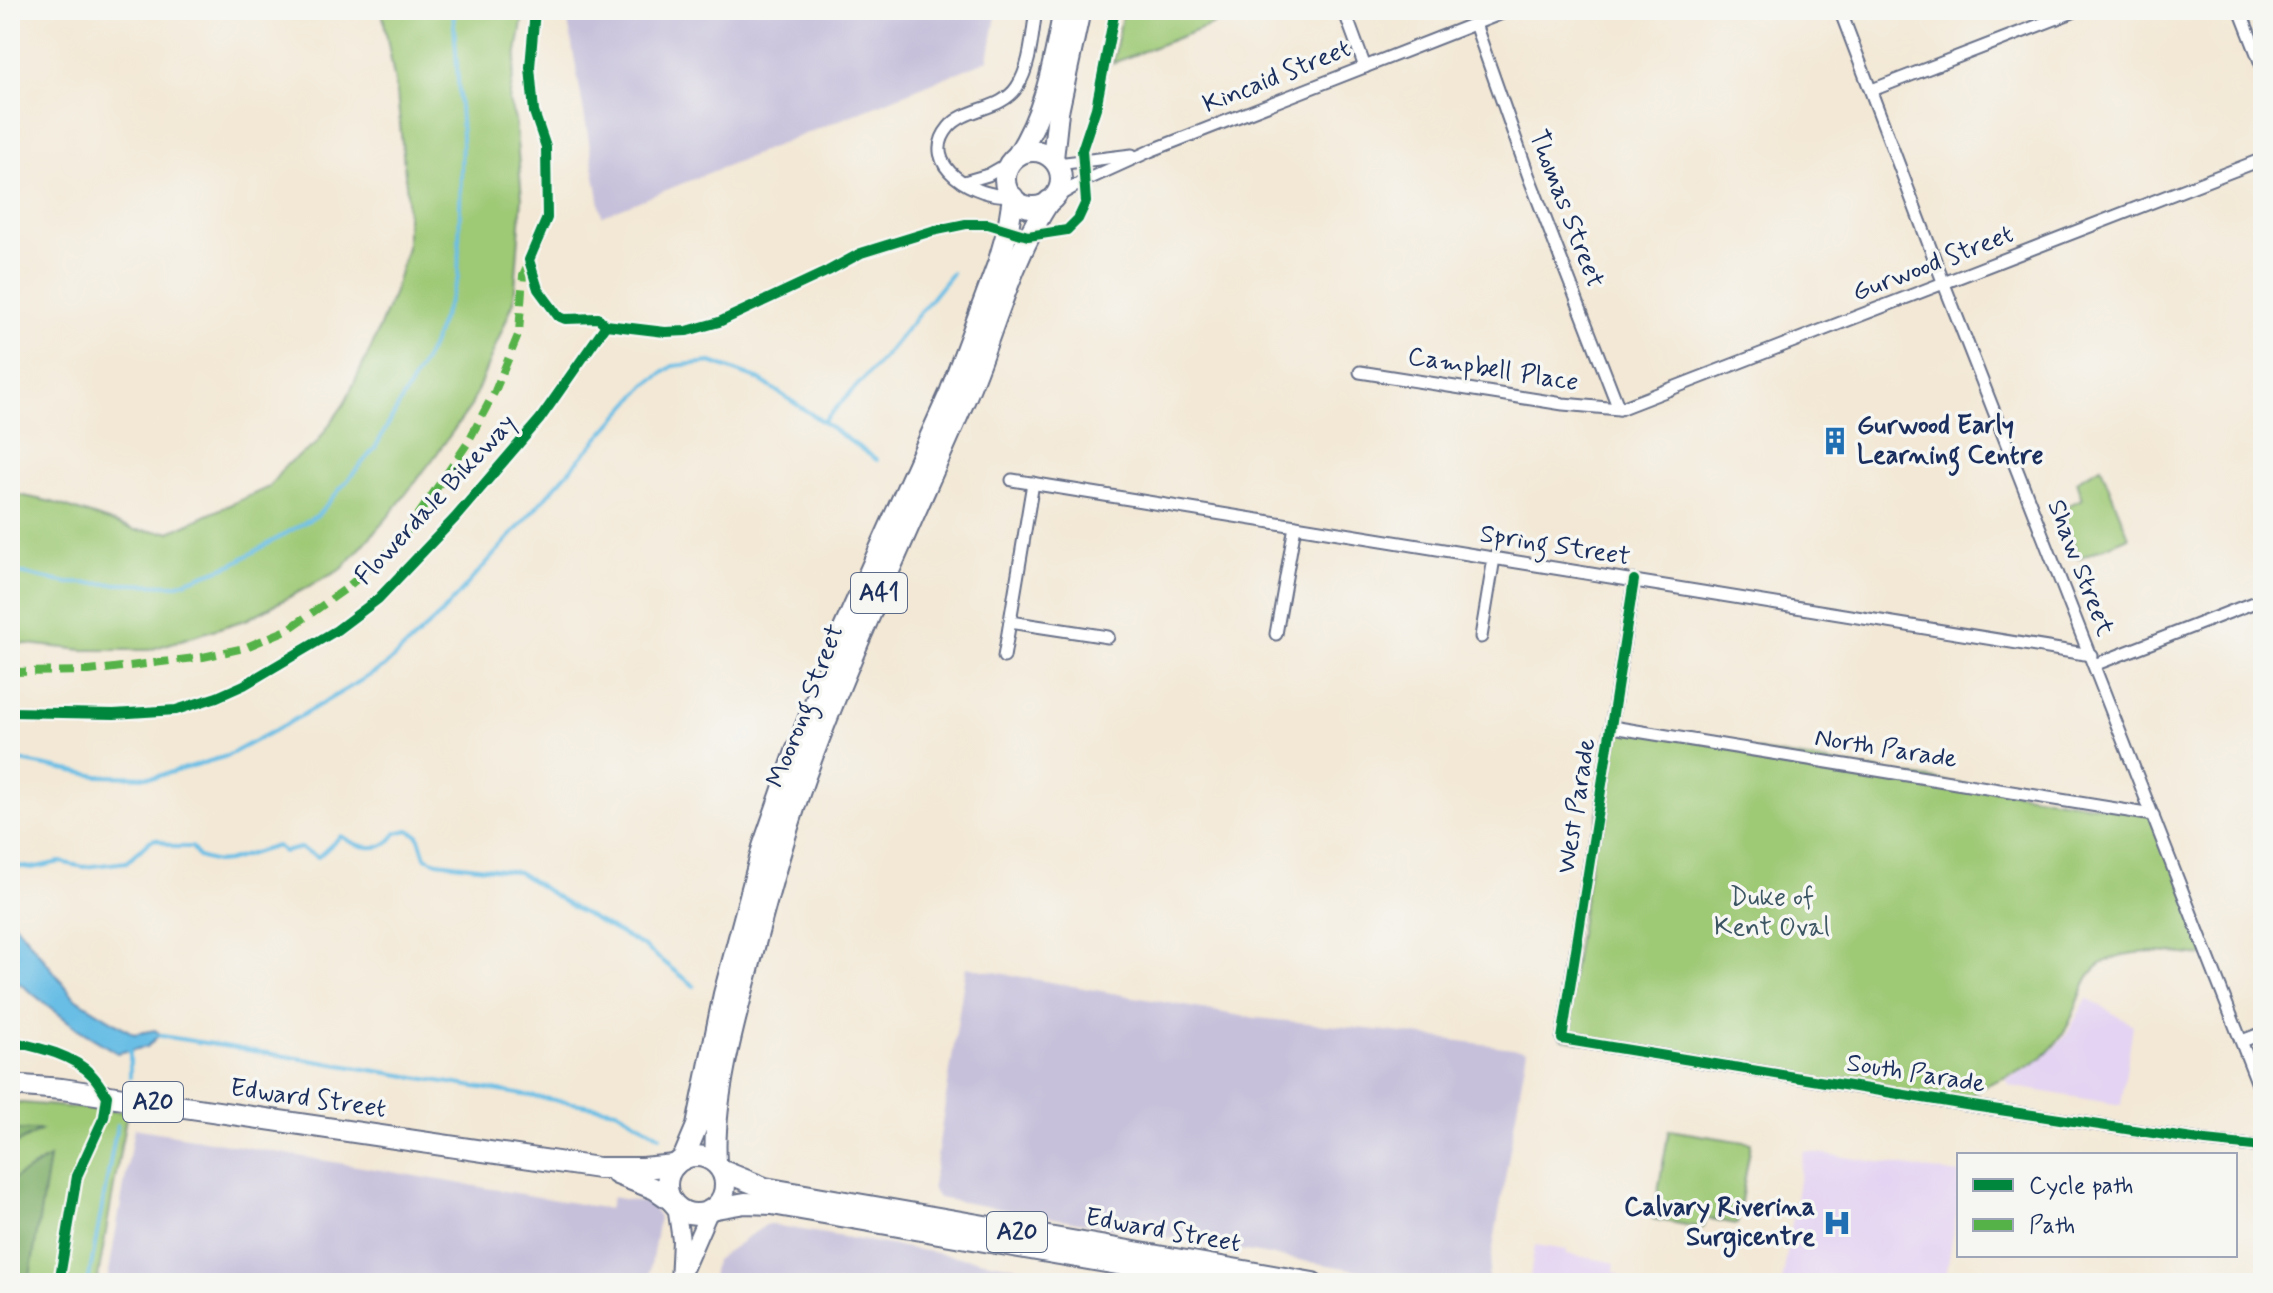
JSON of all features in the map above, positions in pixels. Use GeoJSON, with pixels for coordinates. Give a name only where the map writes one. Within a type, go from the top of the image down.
{"type":"FeatureCollection","features":[{"type":"Feature","properties":{"kind":"highway"},"geometry":{"type":"LineString","coordinates":[[1014,159],[1033,132],[1042,109],[1064,10]]}},
{"type":"Feature","properties":{"kind":"highway","name":"A41"},"geometry":{"type":"LineString","coordinates":[[1050,201],[1061,183],[1055,162],[1058,112],[1080,10]]}},
{"type":"Feature","properties":{"kind":"highway"},"geometry":{"type":"LineString","coordinates":[[1014,159],[1036,151],[1055,162]]}},
{"type":"Feature","properties":{"kind":"highway","name":"A41"},"geometry":{"type":"LineString","coordinates":[[1012,196],[1006,179],[1014,159]]}},
{"type":"Feature","properties":{"kind":"highway"},"geometry":{"type":"LineString","coordinates":[[1012,196],[1028,206],[1039,206],[1050,201]]}},
{"type":"Feature","properties":{"kind":"highway","name":"Moorong Street"},"geometry":{"type":"LineString","coordinates":[[679,1162],[697,1126],[724,994],[763,847],[844,629],[956,378],[998,264],[1008,229],[1012,196]]}},
{"type":"Feature","properties":{"kind":"highway","name":"Moorong Street"},"geometry":{"type":"LineString","coordinates":[[720,1167],[717,1113],[741,998],[780,849],[855,647],[966,398],[1022,248],[1050,201]]}},
{"type":"Feature","properties":{"kind":"highway","name":"Edward Street"},"geometry":{"type":"LineString","coordinates":[[10,1085],[62,1089],[598,1168],[642,1168],[679,1162]]}},
{"type":"Feature","properties":{"kind":"highway","name":"A20"},"geometry":{"type":"LineString","coordinates":[[679,1162],[696,1155],[720,1167]]}},
{"type":"Feature","properties":{"kind":"highway","name":"A41"},"geometry":{"type":"LineString","coordinates":[[674,1203],[667,1180],[679,1162]]}},
{"type":"Feature","properties":{"kind":"highway","name":"A41"},"geometry":{"type":"LineString","coordinates":[[712,1210],[725,1190],[720,1167]]}},
{"type":"Feature","properties":{"kind":"highway","name":"Edward Street"},"geometry":{"type":"LineString","coordinates":[[720,1167],[765,1188],[1313,1283]]}},
{"type":"Feature","properties":{"kind":"highway","name":"Edward Street"},"geometry":{"type":"LineString","coordinates":[[598,1168],[639,1182],[674,1203]]}},
{"type":"Feature","properties":{"kind":"highway","name":"A20"},"geometry":{"type":"LineString","coordinates":[[674,1203],[691,1214],[712,1210]]}},
{"type":"Feature","properties":{"kind":"highway","name":"Edward Street"},"geometry":{"type":"LineString","coordinates":[[712,1210],[745,1203],[772,1204],[1227,1283]]}},
{"type":"Feature","properties":{"kind":"main road"},"geometry":{"type":"LineString","coordinates":[[674,1203],[681,1240],[680,1281]]}},
{"type":"Feature","properties":{"kind":"main road"},"geometry":{"type":"LineString","coordinates":[[680,1281],[712,1210]]}},
{"type":"Feature","properties":{"kind":"street"},"geometry":{"type":"LineString","coordinates":[[1012,196],[976,191],[951,174],[944,163],[941,148],[943,137],[956,121],[1013,93],[1025,72],[1036,10]]}},
{"type":"Feature","properties":{"kind":"street"},"geometry":{"type":"LineString","coordinates":[[1344,10],[1365,67]]}},
{"type":"Feature","properties":{"kind":"street","name":"Kincaid Street"},"geometry":{"type":"LineString","coordinates":[[1050,201],[1084,181],[1150,151],[1510,10]]}},
{"type":"Feature","properties":{"kind":"street","name":"Shaw Street"},"geometry":{"type":"LineString","coordinates":[[1840,10],[1944,284],[2263,1097]]}},
{"type":"Feature","properties":{"kind":"street"},"geometry":{"type":"LineString","coordinates":[[1872,90],[2078,10]]}},
{"type":"Feature","properties":{"kind":"street"},"geometry":{"type":"LineString","coordinates":[[2240,10],[2263,69]]}},
{"type":"Feature","properties":{"kind":"street","name":"Thomas Street"},"geometry":{"type":"LineString","coordinates":[[1475,24],[1529,177],[1619,409]]}},
{"type":"Feature","properties":{"kind":"street","name":"Kincaid Street"},"geometry":{"type":"LineString","coordinates":[[1055,162],[1150,151]]}},
{"type":"Feature","properties":{"kind":"street"},"geometry":{"type":"LineString","coordinates":[[964,182],[988,175],[1014,159]]}},
{"type":"Feature","properties":{"kind":"street","name":"Gurwood Street"},"geometry":{"type":"LineString","coordinates":[[1619,409],[2263,159]]}},
{"type":"Feature","properties":{"kind":"street","name":"Campbell Place"},"geometry":{"type":"LineString","coordinates":[[1360,372],[1563,404],[1619,409]]}},
{"type":"Feature","properties":{"kind":"street","name":"Spring Street"},"geometry":{"type":"LineString","coordinates":[[1012,480],[1634,580],[2092,660]]}},
{"type":"Feature","properties":{"kind":"street"},"geometry":{"type":"LineString","coordinates":[[1004,657],[1033,483]]}},
{"type":"Feature","properties":{"kind":"street"},"geometry":{"type":"LineString","coordinates":[[1276,634],[1295,526]]}},
{"type":"Feature","properties":{"kind":"street"},"geometry":{"type":"LineString","coordinates":[[1481,637],[1494,558]]}},
{"type":"Feature","properties":{"kind":"street","name":"West Parade"},"geometry":{"type":"LineString","coordinates":[[1562,1039],[1634,580]]}},
{"type":"Feature","properties":{"kind":"street"},"geometry":{"type":"LineString","coordinates":[[2092,660],[2263,599]]}},
{"type":"Feature","properties":{"kind":"street"},"geometry":{"type":"LineString","coordinates":[[1010,622],[1108,637]]}},
{"type":"Feature","properties":{"kind":"street","name":"North Parade"},"geometry":{"type":"LineString","coordinates":[[1612,727],[2153,815]]}},
{"type":"Feature","properties":{"kind":"street"},"geometry":{"type":"LineString","coordinates":[[2242,1041],[2263,1033]]}},
{"type":"Feature","properties":{"kind":"street","name":"South Parade"},"geometry":{"type":"LineString","coordinates":[[1562,1039],[1996,1109],[2263,1147]]}},
{"type":"Feature","properties":{"kind":"shaded area"},"geometry":{"type":"Polygon","coordinates":[[[566,10],[997,10],[988,60],[602,216],[566,10]]]}},
{"type":"Feature","properties":{"kind":"shaded area"},"geometry":{"type":"Polygon","coordinates":[[[966,967],[1247,1017],[1527,1050],[1487,1283],[1432,1283],[938,1198],[932,1189],[966,967]]]}},
{"type":"Feature","properties":{"kind":"shaded area"},"geometry":{"type":"Polygon","coordinates":[[[2087,998],[2133,1025],[2121,1105],[2010,1086],[2006,1079],[2027,1069],[2053,1049],[2068,1032],[2087,998]]]}},
{"type":"Feature","properties":{"kind":"shaded area"},"geometry":{"type":"Polygon","coordinates":[[[134,1128],[609,1209],[612,1197],[650,1204],[659,1218],[648,1283],[107,1283],[134,1128]]]}},
{"type":"Feature","properties":{"kind":"shaded area"},"geometry":{"type":"Polygon","coordinates":[[[1804,1151],[1957,1174],[1957,1210],[1945,1283],[1782,1283],[1804,1151]]]}},
{"type":"Feature","properties":{"kind":"shaded area"},"geometry":{"type":"Polygon","coordinates":[[[767,1224],[1114,1283],[711,1283],[715,1260],[767,1224]]]}},
{"type":"Feature","properties":{"kind":"shaded area"},"geometry":{"type":"Polygon","coordinates":[[[1535,1245],[1612,1262],[1615,1264],[1614,1272],[1620,1274],[1618,1283],[1529,1283],[1535,1245]]]}},
{"type":"Feature","properties":{"kind":"green space"},"geometry":{"type":"Polygon","coordinates":[[[382,10],[524,10],[509,101],[515,120],[522,198],[514,301],[471,406],[387,518],[342,569],[248,619],[149,650],[83,650],[10,642],[10,493],[52,502],[135,530],[170,532],[269,487],[285,466],[315,445],[344,404],[394,292],[407,247],[407,194],[397,94],[382,10]]]}},
{"type":"Feature","properties":{"kind":"green space"},"geometry":{"type":"Polygon","coordinates":[[[1123,10],[1250,10],[1113,63],[1123,10]]]}},
{"type":"Feature","properties":{"kind":"green space"},"geometry":{"type":"Polygon","coordinates":[[[2101,467],[2129,537],[2079,558],[2060,509],[2082,499],[2076,481],[2101,467]]]}},
{"type":"Feature","properties":{"kind":"green space","name":"Duke of Kent Oval"},"geometry":{"type":"Polygon","coordinates":[[[1612,727],[2153,815],[2209,954],[2137,953],[2106,961],[2093,971],[2085,984],[2074,1013],[2055,1045],[2024,1069],[1980,1088],[1966,1105],[1562,1039],[1612,727]]]}},
{"type":"Feature","properties":{"kind":"green space"},"geometry":{"type":"Polygon","coordinates":[[[10,1102],[127,1112],[97,1283],[10,1283],[10,1102]]]}},
{"type":"Feature","properties":{"kind":"green space"},"geometry":{"type":"Polygon","coordinates":[[[10,1130],[42,1130],[10,1147],[10,1130]]]}},
{"type":"Feature","properties":{"kind":"green space"},"geometry":{"type":"Polygon","coordinates":[[[1669,1130],[1751,1143],[1737,1224],[1705,1218],[1703,1228],[1653,1219],[1669,1130]]]}},
{"type":"Feature","properties":{"kind":"green space"},"geometry":{"type":"Polygon","coordinates":[[[49,1158],[29,1283],[10,1283],[10,1181],[49,1158]]]}},
{"type":"Feature","properties":{"kind":"water"},"geometry":{"type":"Polygon","coordinates":[[[10,917],[75,998],[134,1034],[155,1030],[160,1034],[147,1047],[117,1053],[78,1029],[10,976],[10,917]]]}},
{"type":"Feature","properties":{"kind":"waterway"},"geometry":{"type":"LineString","coordinates":[[10,571],[67,583],[176,585],[233,564],[318,515],[375,448],[430,350],[458,278],[462,136],[453,10]]}},
{"type":"Feature","properties":{"kind":"waterway"},"geometry":{"type":"LineString","coordinates":[[10,766],[21,761],[98,776],[155,777],[227,756],[384,667],[440,615],[646,385],[673,366],[711,362],[760,380],[823,422],[884,357],[952,273]]}},
{"type":"Feature","properties":{"kind":"waterway"},"geometry":{"type":"LineString","coordinates":[[823,422],[877,460]]}},
{"type":"Feature","properties":{"kind":"waterway"},"geometry":{"type":"LineString","coordinates":[[10,865],[32,868],[60,862],[84,867],[127,862],[156,839],[175,847],[192,847],[198,857],[216,862],[277,846],[284,852],[300,848],[318,857],[341,836],[355,844],[377,847],[391,840],[396,833],[408,830],[418,835],[425,857],[437,862],[518,872],[572,907],[643,946],[694,986]]}},
{"type":"Feature","properties":{"kind":"waterway"},"geometry":{"type":"LineString","coordinates":[[156,1035],[616,1110],[660,1136]]}},
{"type":"Feature","properties":{"kind":"waterway"},"geometry":{"type":"LineString","coordinates":[[130,1048],[130,1077]]}},
{"type":"Feature","properties":{"kind":"waterway"},"geometry":{"type":"LineString","coordinates":[[88,1283],[117,1125]]}},
{"type":"Feature","properties":{"kind":"marked path"},"geometry":{"type":"LineString","coordinates":[[10,672],[89,671],[203,657],[244,648],[289,629],[344,590],[399,543],[467,444],[495,391],[519,333],[523,275],[528,264]]}},
{"type":"Feature","properties":{"kind":"cycle path"},"geometry":{"type":"LineString","coordinates":[[535,10],[530,67],[534,112],[546,147],[547,218],[529,260],[538,289],[558,316],[565,319],[598,318],[606,325]]}},
{"type":"Feature","properties":{"kind":"cycle path"},"geometry":{"type":"LineString","coordinates":[[606,325],[665,332],[687,331],[719,322],[861,253],[932,231],[966,224],[988,224],[1028,236],[1067,230],[1078,219],[1086,202],[1082,150],[1096,108],[1115,10]]}},
{"type":"Feature","properties":{"kind":"cycle path","name":"Flowerdale Bikeway"},"geometry":{"type":"LineString","coordinates":[[10,712],[114,714],[176,710],[244,685],[337,630],[378,599],[455,518],[540,419],[606,325]]}},
{"type":"Feature","properties":{"kind":"cycle path"},"geometry":{"type":"LineString","coordinates":[[1634,580],[1562,1039],[1966,1105],[2263,1147]]}},
{"type":"Feature","properties":{"kind":"cycle path"},"geometry":{"type":"LineString","coordinates":[[10,1041],[54,1052],[75,1062],[92,1075],[107,1096],[104,1117],[77,1176],[59,1283]]}},
{"type":"Feature","properties":{"kind":"place","name":"Gurwood Early Learning Centre"},"geometry":{"type":"Point","coordinates":[1835,441]}},
{"type":"Feature","properties":{"kind":"place","name":"Calvary Riverina Surgicentre"},"geometry":{"type":"Point","coordinates":[1837,1223]}}]}
